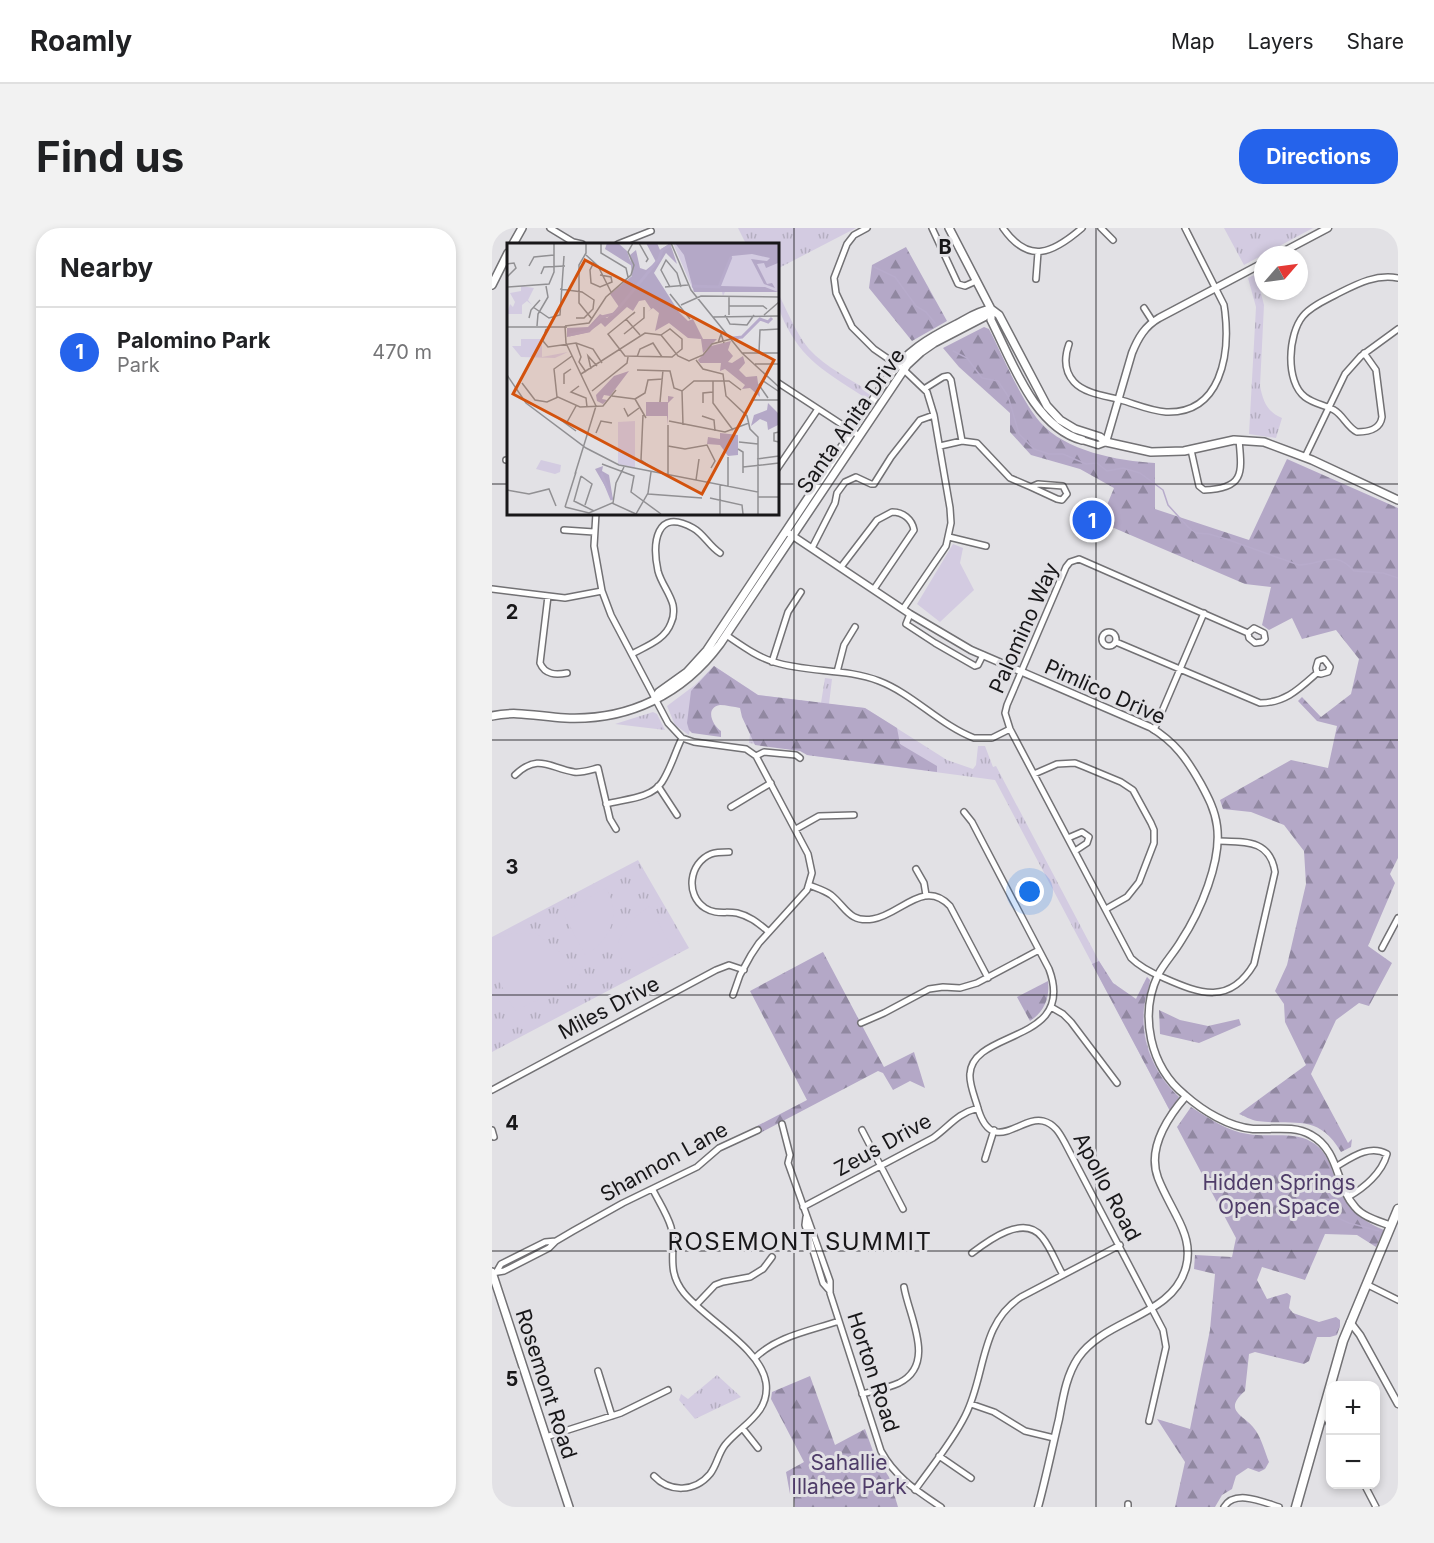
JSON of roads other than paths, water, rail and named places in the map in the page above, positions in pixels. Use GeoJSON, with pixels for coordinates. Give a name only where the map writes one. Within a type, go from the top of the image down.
{"type":"FeatureCollection","features":[{"type":"Feature","properties":{"kind":"main road"},"geometry":{"type":"LineString","coordinates":[[514,243],[522,228]]}},
{"type":"Feature","properties":{"kind":"main road"},"geometry":{"type":"LineString","coordinates":[[949,228],[991,309],[999,315],[1042,399],[1051,412],[1069,426],[1100,437],[1107,442],[1145,452],[1191,450],[1239,440],[1268,443],[1305,457],[1398,500]]}},
{"type":"Feature","properties":{"kind":"main road"},"geometry":{"type":"LineString","coordinates":[[492,285],[507,255]]}},
{"type":"Feature","properties":{"kind":"main road"},"geometry":{"type":"LineString","coordinates":[[991,309],[991,320],[1037,408],[1060,431],[1082,440]]}},
{"type":"Feature","properties":{"kind":"main road","name":"Santa Anita Drive"},"geometry":{"type":"LineString","coordinates":[[492,716],[512,713],[564,718],[619,713],[655,698],[662,698],[699,670],[726,635],[790,533],[900,367],[921,352],[984,317],[991,309]]}},
{"type":"Feature","properties":{"kind":"main road","name":"Santa Anita Drive"},"geometry":{"type":"LineString","coordinates":[[655,698],[659,692],[687,672],[707,650],[790,533]]}},
{"type":"Feature","properties":{"kind":"main road"},"geometry":{"type":"LineString","coordinates":[[1296,1507],[1350,1322],[1398,1209]]}},
{"type":"Feature","properties":{"kind":"main road","name":"Rosemont Road"},"geometry":{"type":"LineString","coordinates":[[494,1272],[569,1507]]}},
{"type":"Feature","properties":{"kind":"street"},"geometry":{"type":"LineString","coordinates":[[550,228],[572,243]]}},
{"type":"Feature","properties":{"kind":"street"},"geometry":{"type":"LineString","coordinates":[[867,228],[854,235],[847,244],[834,279],[836,293],[852,327],[874,349],[924,388],[931,401],[950,508],[949,537],[903,609]]}},
{"type":"Feature","properties":{"kind":"street"},"geometry":{"type":"LineString","coordinates":[[932,228],[958,284],[965,286],[976,281]]}},
{"type":"Feature","properties":{"kind":"street"},"geometry":{"type":"LineString","coordinates":[[1003,228],[1020,247],[1038,252],[1058,247],[1082,228]]}},
{"type":"Feature","properties":{"kind":"street"},"geometry":{"type":"LineString","coordinates":[[1101,228],[1113,240]]}},
{"type":"Feature","properties":{"kind":"street"},"geometry":{"type":"LineString","coordinates":[[1069,344],[1065,355],[1065,365],[1074,382],[1089,391],[1157,410],[1172,411],[1192,406],[1214,389],[1222,370],[1226,319],[1224,305],[1185,228]]}},
{"type":"Feature","properties":{"kind":"street"},"geometry":{"type":"LineString","coordinates":[[1294,246],[1328,228]]}},
{"type":"Feature","properties":{"kind":"street"},"geometry":{"type":"LineString","coordinates":[[621,243],[651,231]]}},
{"type":"Feature","properties":{"kind":"street"},"geometry":{"type":"LineString","coordinates":[[1036,279],[1038,252]]}},
{"type":"Feature","properties":{"kind":"street"},"geometry":{"type":"LineString","coordinates":[[1082,440],[1098,445],[1107,442],[1134,348],[1141,335],[1153,322],[1254,268]]}},
{"type":"Feature","properties":{"kind":"street"},"geometry":{"type":"LineString","coordinates":[[1364,353],[1377,373],[1382,417],[1379,426],[1373,430],[1357,432],[1345,423],[1338,413],[1305,397],[1296,385],[1292,370],[1292,344],[1298,323],[1309,309],[1356,284],[1385,277],[1398,278]]}},
{"type":"Feature","properties":{"kind":"street"},"geometry":{"type":"LineString","coordinates":[[1144,308],[1153,322]]}},
{"type":"Feature","properties":{"kind":"street"},"geometry":{"type":"LineString","coordinates":[[1305,457],[1345,374],[1364,353],[1398,329]]}},
{"type":"Feature","properties":{"kind":"street"},"geometry":{"type":"LineString","coordinates":[[924,388],[945,376],[951,380],[962,441]]}},
{"type":"Feature","properties":{"kind":"street"},"geometry":{"type":"LineString","coordinates":[[778,383],[855,433]]}},
{"type":"Feature","properties":{"kind":"street"},"geometry":{"type":"LineString","coordinates":[[779,460],[818,409]]}},
{"type":"Feature","properties":{"kind":"street"},"geometry":{"type":"LineString","coordinates":[[812,548],[835,503],[837,493],[845,482],[856,477],[874,484],[920,420],[934,415]]}},
{"type":"Feature","properties":{"kind":"street"},"geometry":{"type":"LineString","coordinates":[[1191,450],[1199,486],[1204,490],[1218,488],[1235,482],[1241,472],[1239,440]]}},
{"type":"Feature","properties":{"kind":"street"},"geometry":{"type":"LineString","coordinates":[[940,446],[962,441],[977,443],[1010,478],[1057,499],[1062,500],[1067,494],[1064,486],[1038,484],[1031,487]]}},
{"type":"Feature","properties":{"kind":"street"},"geometry":{"type":"LineString","coordinates":[[841,567],[876,520],[892,512],[903,515],[912,523],[914,530],[874,589]]}},
{"type":"Feature","properties":{"kind":"street"},"geometry":{"type":"LineString","coordinates":[[596,514],[594,532],[596,564],[602,591],[611,615],[668,723],[682,738],[694,742],[746,749],[756,756],[810,860],[812,873],[809,885],[803,895],[755,949],[740,975],[733,995]]}},
{"type":"Feature","properties":{"kind":"street"},"geometry":{"type":"LineString","coordinates":[[632,654],[662,637],[672,620],[672,603],[661,579],[657,560],[658,538],[663,525],[674,521],[693,528],[699,532],[710,547],[720,553]]}},
{"type":"Feature","properties":{"kind":"street"},"geometry":{"type":"LineString","coordinates":[[564,530],[594,532]]}},
{"type":"Feature","properties":{"kind":"street","name":"Pimlico Drive"},"geometry":{"type":"LineString","coordinates":[[790,533],[910,614],[955,641],[1154,730],[1174,745],[1188,762],[1212,805],[1217,823],[1218,841],[1199,908],[1184,937],[1158,975],[1149,1011],[1151,1041],[1165,1072],[1186,1096],[1227,1122],[1255,1129],[1292,1129],[1310,1134],[1324,1145],[1337,1166],[1348,1197],[1361,1212],[1391,1226]]}},
{"type":"Feature","properties":{"kind":"street"},"geometry":{"type":"LineString","coordinates":[[949,537],[986,546]]}},
{"type":"Feature","properties":{"kind":"street","name":"Palomino Way"},"geometry":{"type":"LineString","coordinates":[[1204,613],[1079,559],[1073,560],[1066,567],[1020,672],[1005,713],[1010,729],[1131,958],[1158,975],[1194,991],[1213,993],[1242,980],[1254,964],[1275,872],[1274,863],[1265,850],[1256,844],[1218,841]]}},
{"type":"Feature","properties":{"kind":"street"},"geometry":{"type":"LineString","coordinates":[[492,589],[575,597],[602,591]]}},
{"type":"Feature","properties":{"kind":"street"},"geometry":{"type":"LineString","coordinates":[[772,662],[788,612],[801,592]]}},
{"type":"Feature","properties":{"kind":"street"},"geometry":{"type":"LineString","coordinates":[[548,596],[540,663],[544,670],[551,674],[567,673]]}},
{"type":"Feature","properties":{"kind":"street"},"geometry":{"type":"LineString","coordinates":[[1154,730],[1204,613],[1248,633]]}},
{"type":"Feature","properties":{"kind":"street","name":"Pimlico Drive"},"geometry":{"type":"LineString","coordinates":[[910,614],[907,625],[975,666],[978,665],[983,655]]}},
{"type":"Feature","properties":{"kind":"street"},"geometry":{"type":"LineString","coordinates":[[837,672],[844,645],[855,627]]}},
{"type":"Feature","properties":{"kind":"street"},"geometry":{"type":"LineString","coordinates":[[726,635],[772,662],[881,681],[974,738],[992,738],[1010,729]]}},
{"type":"Feature","properties":{"kind":"street"},"geometry":{"type":"LineString","coordinates":[[1116,642],[1251,700],[1267,703],[1289,696],[1317,673]]}},
{"type":"Feature","properties":{"kind":"street"},"geometry":{"type":"LineString","coordinates":[[606,804],[645,795],[658,786],[663,781],[682,738]]}},
{"type":"Feature","properties":{"kind":"street"},"geometry":{"type":"LineString","coordinates":[[756,756],[764,752],[788,754],[800,758]]}},
{"type":"Feature","properties":{"kind":"street"},"geometry":{"type":"LineString","coordinates":[[515,775],[525,767],[538,763],[551,764],[577,772],[598,768],[610,819],[616,829]]}},
{"type":"Feature","properties":{"kind":"street"},"geometry":{"type":"LineString","coordinates":[[1034,774],[1057,764],[1075,763],[1121,782],[1133,790],[1149,818],[1155,837],[1144,871],[1133,891],[1106,909]]}},
{"type":"Feature","properties":{"kind":"street"},"geometry":{"type":"LineString","coordinates":[[730,807],[771,783]]}},
{"type":"Feature","properties":{"kind":"street"},"geometry":{"type":"LineString","coordinates":[[658,786],[677,815]]}},
{"type":"Feature","properties":{"kind":"street"},"geometry":{"type":"LineString","coordinates":[[964,812],[972,822],[1054,982],[1051,1007],[1044,1017],[982,1053],[970,1068],[970,1077],[983,1121],[994,1130],[985,1159]]}},
{"type":"Feature","properties":{"kind":"street"},"geometry":{"type":"LineString","coordinates":[[795,829],[819,816],[854,815]]}},
{"type":"Feature","properties":{"kind":"street"},"geometry":{"type":"LineString","coordinates":[[1068,838],[1082,832],[1089,837],[1087,843],[1075,851]]}},
{"type":"Feature","properties":{"kind":"street"},"geometry":{"type":"LineString","coordinates":[[729,852],[710,854],[696,866],[692,881],[695,897],[702,906],[711,911],[744,915],[769,932]]}},
{"type":"Feature","properties":{"kind":"street"},"geometry":{"type":"LineString","coordinates":[[916,869],[924,883],[926,895]]}},
{"type":"Feature","properties":{"kind":"street"},"geometry":{"type":"LineString","coordinates":[[809,885],[827,892],[852,916],[867,920],[882,917],[926,895],[940,897],[950,906],[988,978]]}},
{"type":"Feature","properties":{"kind":"street"},"geometry":{"type":"LineString","coordinates":[[1382,948],[1398,918]]}},
{"type":"Feature","properties":{"kind":"street"},"geometry":{"type":"LineString","coordinates":[[861,1023],[929,989],[960,988],[977,983],[1039,950]]}},
{"type":"Feature","properties":{"kind":"street","name":"Miles Drive"},"geometry":{"type":"LineString","coordinates":[[492,1089],[716,970],[729,965],[744,970]]}},
{"type":"Feature","properties":{"kind":"street"},"geometry":{"type":"LineString","coordinates":[[1051,1007],[1068,1019],[1117,1083]]}},
{"type":"Feature","properties":{"kind":"street"},"geometry":{"type":"LineString","coordinates":[[1038,1507],[1068,1380],[1082,1353],[1102,1334],[1152,1307],[1173,1292],[1181,1281],[1187,1265],[1185,1233],[1158,1179],[1155,1161],[1161,1132],[1186,1096]]}},
{"type":"Feature","properties":{"kind":"street","name":"Zeus Drive"},"geometry":{"type":"LineString","coordinates":[[803,1208],[933,1138],[961,1114],[978,1108]]}},
{"type":"Feature","properties":{"kind":"street","name":"Apollo Road"},"geometry":{"type":"LineString","coordinates":[[994,1130],[1007,1132],[1037,1120],[1045,1121],[1054,1127],[1120,1245],[1163,1330],[1166,1347],[1149,1421]]}},
{"type":"Feature","properties":{"kind":"street","name":"Horton Road"},"geometry":{"type":"LineString","coordinates":[[782,1124],[790,1155],[788,1163],[806,1217],[805,1225],[823,1283],[830,1291],[881,1451],[887,1463],[900,1477],[941,1507]]}},
{"type":"Feature","properties":{"kind":"street","name":"Shannon Lane"},"geometry":{"type":"LineString","coordinates":[[494,1272],[504,1271],[549,1248],[556,1241],[623,1203],[697,1167],[719,1148],[759,1130]]}},
{"type":"Feature","properties":{"kind":"street"},"geometry":{"type":"LineString","coordinates":[[862,1130],[903,1209]]}},
{"type":"Feature","properties":{"kind":"street"},"geometry":{"type":"LineString","coordinates":[[1337,1166],[1360,1152],[1379,1151],[1387,1154],[1371,1181],[1362,1186],[1360,1191],[1348,1197]]}},
{"type":"Feature","properties":{"kind":"street"},"geometry":{"type":"LineString","coordinates":[[653,1190],[670,1227],[672,1265],[676,1279],[685,1294],[755,1358],[764,1376],[766,1392],[759,1412],[725,1445],[711,1473],[690,1487],[669,1488],[654,1476]]}},
{"type":"Feature","properties":{"kind":"street"},"geometry":{"type":"LineString","coordinates":[[972,1253],[1011,1230],[1018,1227],[1026,1228],[1042,1237],[1062,1275]]}},
{"type":"Feature","properties":{"kind":"street"},"geometry":{"type":"LineString","coordinates":[[915,1490],[959,1428],[971,1404],[986,1344],[998,1317],[1013,1302],[1120,1245]]}},
{"type":"Feature","properties":{"kind":"street"},"geometry":{"type":"LineString","coordinates":[[696,1305],[715,1285],[750,1277],[762,1269],[772,1257]]}},
{"type":"Feature","properties":{"kind":"street"},"geometry":{"type":"LineString","coordinates":[[1366,1284],[1398,1300]]}},
{"type":"Feature","properties":{"kind":"street"},"geometry":{"type":"LineString","coordinates":[[862,1394],[901,1382],[908,1377],[916,1365],[920,1345],[904,1287]]}},
{"type":"Feature","properties":{"kind":"street"},"geometry":{"type":"LineString","coordinates":[[755,1358],[774,1343],[839,1321]]}},
{"type":"Feature","properties":{"kind":"street"},"geometry":{"type":"LineString","coordinates":[[1350,1322],[1360,1335],[1398,1404]]}},
{"type":"Feature","properties":{"kind":"street"},"geometry":{"type":"LineString","coordinates":[[598,1371],[612,1416]]}},
{"type":"Feature","properties":{"kind":"street"},"geometry":{"type":"LineString","coordinates":[[546,1437],[612,1416],[668,1390]]}},
{"type":"Feature","properties":{"kind":"street"},"geometry":{"type":"LineString","coordinates":[[971,1404],[994,1412],[1024,1431],[1054,1438]]}},
{"type":"Feature","properties":{"kind":"street"},"geometry":{"type":"LineString","coordinates":[[1323,1411],[1326,1417]]}},
{"type":"Feature","properties":{"kind":"street"},"geometry":{"type":"LineString","coordinates":[[743,1429],[758,1448]]}},
{"type":"Feature","properties":{"kind":"street"},"geometry":{"type":"LineString","coordinates":[[939,1456],[971,1478]]}},
{"type":"Feature","properties":{"kind":"street"},"geometry":{"type":"LineString","coordinates":[[1366,1489],[1376,1507]]}},
{"type":"Feature","properties":{"kind":"street"},"geometry":{"type":"LineString","coordinates":[[1224,1507],[1233,1498],[1280,1507]]}},
{"type":"Feature","properties":{"kind":"waterway"},"geometry":{"type":"LineString","coordinates":[[874,267],[895,277],[916,306],[926,312],[935,323]]}},
{"type":"Feature","properties":{"kind":"waterway"},"geometry":{"type":"LineString","coordinates":[[953,351],[967,358],[982,378],[998,381],[1008,396],[1019,434],[1034,449],[1049,454],[1063,454],[1086,464],[1097,463],[1107,471],[1123,468],[1140,473],[1163,490],[1168,505],[1196,533],[1226,539],[1299,565],[1334,559],[1347,564],[1354,571],[1383,573],[1398,578]]}},
{"type":"Feature","properties":{"kind":"waterway"},"geometry":{"type":"LineString","coordinates":[[1318,1209],[1349,1223],[1379,1231]]}},
{"type":"Feature","properties":{"kind":"place","name":"Palomino Park"},"geometry":{"type":"Point","coordinates":[1092,520]}},
{"type":"Feature","properties":{"kind":"district","name":"ROSEMONT SUMMIT"},"geometry":{"type":"Point","coordinates":[800,1242]}},
{"type":"Feature","properties":{"kind":"park label","name":"Hidden Springs Open Space"},"geometry":{"type":"Point","coordinates":[1279,1195]}},
{"type":"Feature","properties":{"kind":"park label","name":"Sahallie Illahee Park"},"geometry":{"type":"Point","coordinates":[849,1475]}}]}
